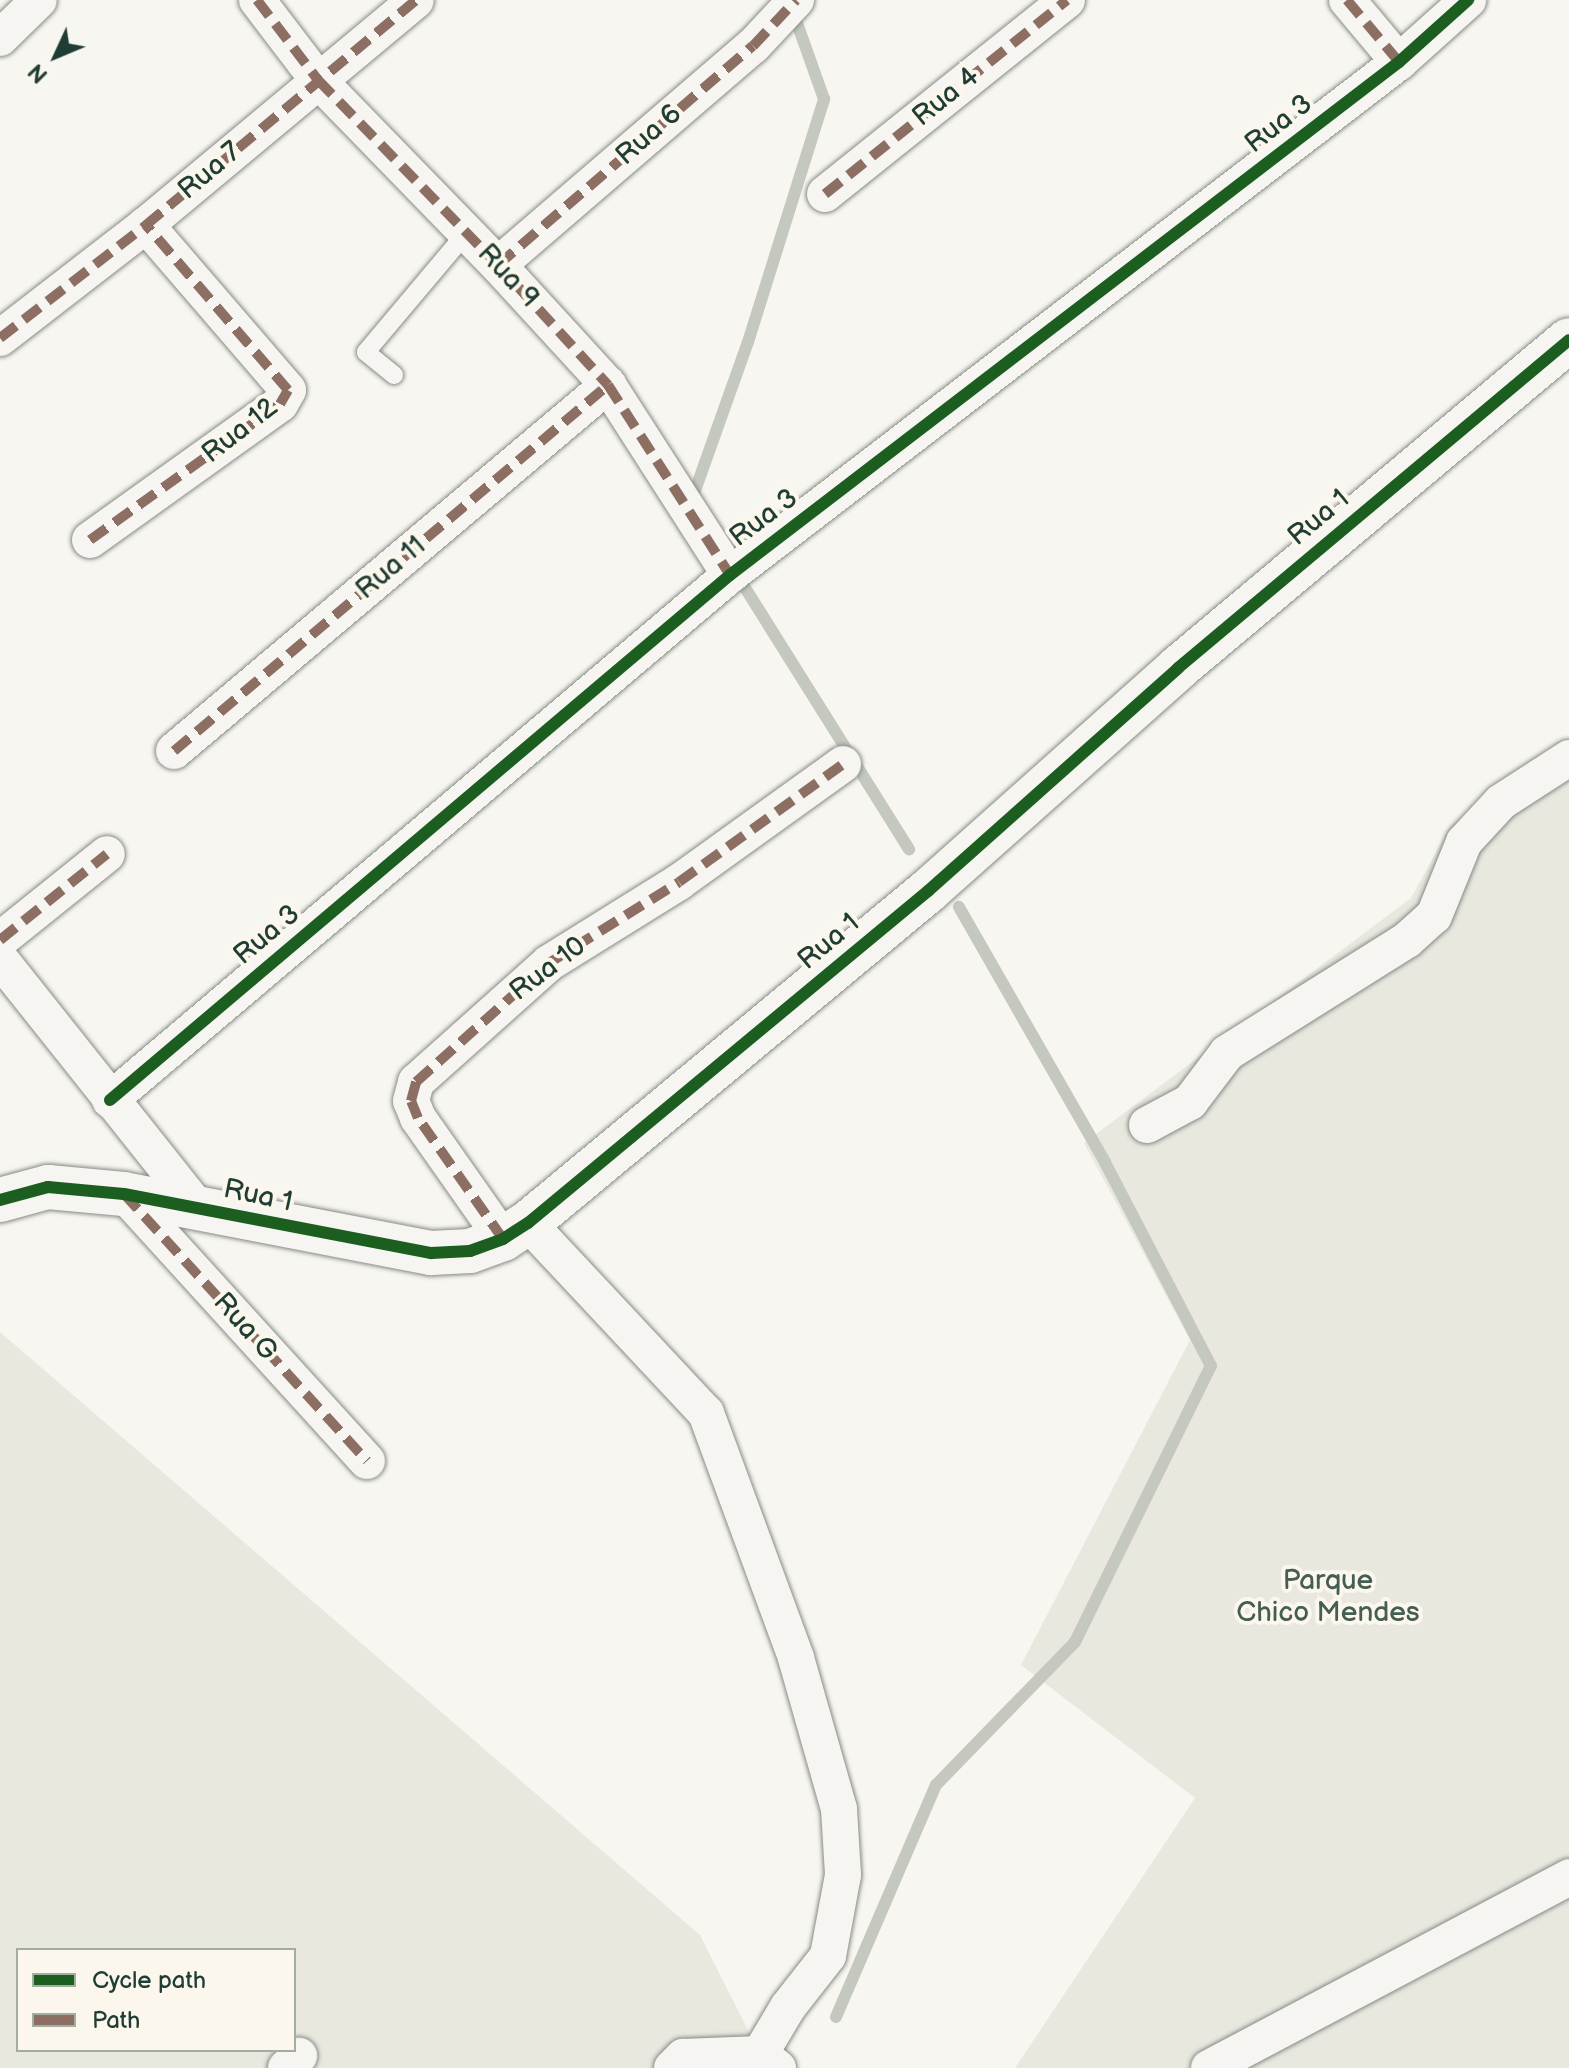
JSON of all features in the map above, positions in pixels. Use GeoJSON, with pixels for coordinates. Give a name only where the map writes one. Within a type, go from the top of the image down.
{"type":"FeatureCollection","features":[{"type":"Feature","properties":{"kind":"street"},"geometry":{"type":"LineString","coordinates":[[0,38],[39,0]]}},
{"type":"Feature","properties":{"kind":"street","name":"Rua 9"},"geometry":{"type":"LineString","coordinates":[[257,0],[318,80],[467,232],[608,385],[730,575]]}},
{"type":"Feature","properties":{"kind":"street","name":"Rua 7"},"geometry":{"type":"LineString","coordinates":[[0,338],[146,225],[416,0]]}},
{"type":"Feature","properties":{"kind":"street","name":"Rua 6"},"geometry":{"type":"LineString","coordinates":[[498,265],[753,46],[796,0]]}},
{"type":"Feature","properties":{"kind":"street","name":"Rua 4"},"geometry":{"type":"LineString","coordinates":[[825,194],[1067,0]]}},
{"type":"Feature","properties":{"kind":"street"},"geometry":{"type":"LineString","coordinates":[[1347,0],[1399,62]]}},
{"type":"Feature","properties":{"kind":"street","name":"Rua 3"},"geometry":{"type":"LineString","coordinates":[[110,1100],[730,575],[1399,62],[1468,0]]}},
{"type":"Feature","properties":{"kind":"street","name":"Rua 12"},"geometry":{"type":"LineString","coordinates":[[90,540],[280,404],[288,390],[146,225]]}},
{"type":"Feature","properties":{"kind":"street","name":"Rua 1"},"geometry":{"type":"LineString","coordinates":[[0,1200],[48,1187],[124,1194],[431,1253],[470,1251],[515,1231],[928,891],[1178,668],[1569,340]]}},
{"type":"Feature","properties":{"kind":"street","name":"Rua 11"},"geometry":{"type":"LineString","coordinates":[[174,751],[608,385]]}},
{"type":"Feature","properties":{"kind":"street"},"geometry":{"type":"LineString","coordinates":[[1147,1125],[1190,1102],[1227,1053],[1407,940],[1434,916],[1464,842],[1501,802],[1569,758]]}},
{"type":"Feature","properties":{"kind":"street","name":"Rua 10"},"geometry":{"type":"LineString","coordinates":[[769,2061],[788,2007],[828,1956],[843,1875],[839,1809],[796,1658],[706,1413],[515,1231],[418,1118],[411,1101],[416,1082],[549,963],[679,882],[843,764]]}},
{"type":"Feature","properties":{"kind":"street"},"geometry":{"type":"LineString","coordinates":[[0,940],[107,854]]}},
{"type":"Feature","properties":{"kind":"street"},"geometry":{"type":"LineString","coordinates":[[0,959],[197,1207]]}},
{"type":"Feature","properties":{"kind":"street","name":"Rua G"},"geometry":{"type":"LineString","coordinates":[[124,1194],[367,1461]]}},
{"type":"Feature","properties":{"kind":"street"},"geometry":{"type":"LineString","coordinates":[[1209,2068],[1569,1877]]}},
{"type":"Feature","properties":{"kind":"street"},"geometry":{"type":"LineString","coordinates":[[672,2068],[683,2057],[769,2061]]}},
{"type":"Feature","properties":{"kind":"lane"},"geometry":{"type":"LineString","coordinates":[[394,375],[366,352],[397,311],[467,232]]}},
{"type":"Feature","properties":{"kind":"green space","name":"Parque Chico Mendes"},"geometry":{"type":"Polygon","coordinates":[[[1569,744],[1569,2068],[1015,2068],[1195,1798],[1021,1665],[1190,1340],[1084,1143],[1411,898],[1451,825],[1569,744]]]}},
{"type":"Feature","properties":{"kind":"green space"},"geometry":{"type":"Polygon","coordinates":[[[0,1332],[700,1935],[760,2054],[781,2068],[0,2068],[0,1332]]]}},
{"type":"Feature","properties":{"kind":"waterway"},"geometry":{"type":"LineString","coordinates":[[691,502],[748,342],[824,99],[793,12]]}},
{"type":"Feature","properties":{"kind":"waterway"},"geometry":{"type":"LineString","coordinates":[[737,575],[909,849]]}},
{"type":"Feature","properties":{"kind":"waterway"},"geometry":{"type":"LineString","coordinates":[[836,2017],[936,1785],[1075,1642],[1211,1366],[1105,1162],[959,907]]}},
{"type":"Feature","properties":{"kind":"marked path"},"geometry":{"type":"LineString","coordinates":[[257,0],[318,80],[498,265],[608,385],[730,575]]}},
{"type":"Feature","properties":{"kind":"marked path"},"geometry":{"type":"LineString","coordinates":[[0,338],[146,225],[416,0]]}},
{"type":"Feature","properties":{"kind":"marked path"},"geometry":{"type":"LineString","coordinates":[[498,265],[753,46],[796,0]]}},
{"type":"Feature","properties":{"kind":"marked path"},"geometry":{"type":"LineString","coordinates":[[825,194],[1067,0]]}},
{"type":"Feature","properties":{"kind":"marked path"},"geometry":{"type":"LineString","coordinates":[[1347,0],[1399,62]]}},
{"type":"Feature","properties":{"kind":"marked path"},"geometry":{"type":"LineString","coordinates":[[90,540],[280,404],[288,390],[146,225]]}},
{"type":"Feature","properties":{"kind":"marked path"},"geometry":{"type":"LineString","coordinates":[[174,751],[608,385]]}},
{"type":"Feature","properties":{"kind":"marked path"},"geometry":{"type":"LineString","coordinates":[[503,1239],[418,1118],[411,1101],[416,1082],[549,963],[679,882],[843,764]]}},
{"type":"Feature","properties":{"kind":"marked path"},"geometry":{"type":"LineString","coordinates":[[0,940],[107,854]]}},
{"type":"Feature","properties":{"kind":"marked path"},"geometry":{"type":"LineString","coordinates":[[124,1194],[367,1461]]}},
{"type":"Feature","properties":{"kind":"cycle path"},"geometry":{"type":"LineString","coordinates":[[110,1100],[730,575],[1399,62],[1468,0]]}},
{"type":"Feature","properties":{"kind":"cycle path"},"geometry":{"type":"LineString","coordinates":[[0,1200],[48,1187],[124,1194],[431,1253],[470,1251],[503,1239],[528,1223],[928,891],[1178,668],[1569,340]]}}]}
